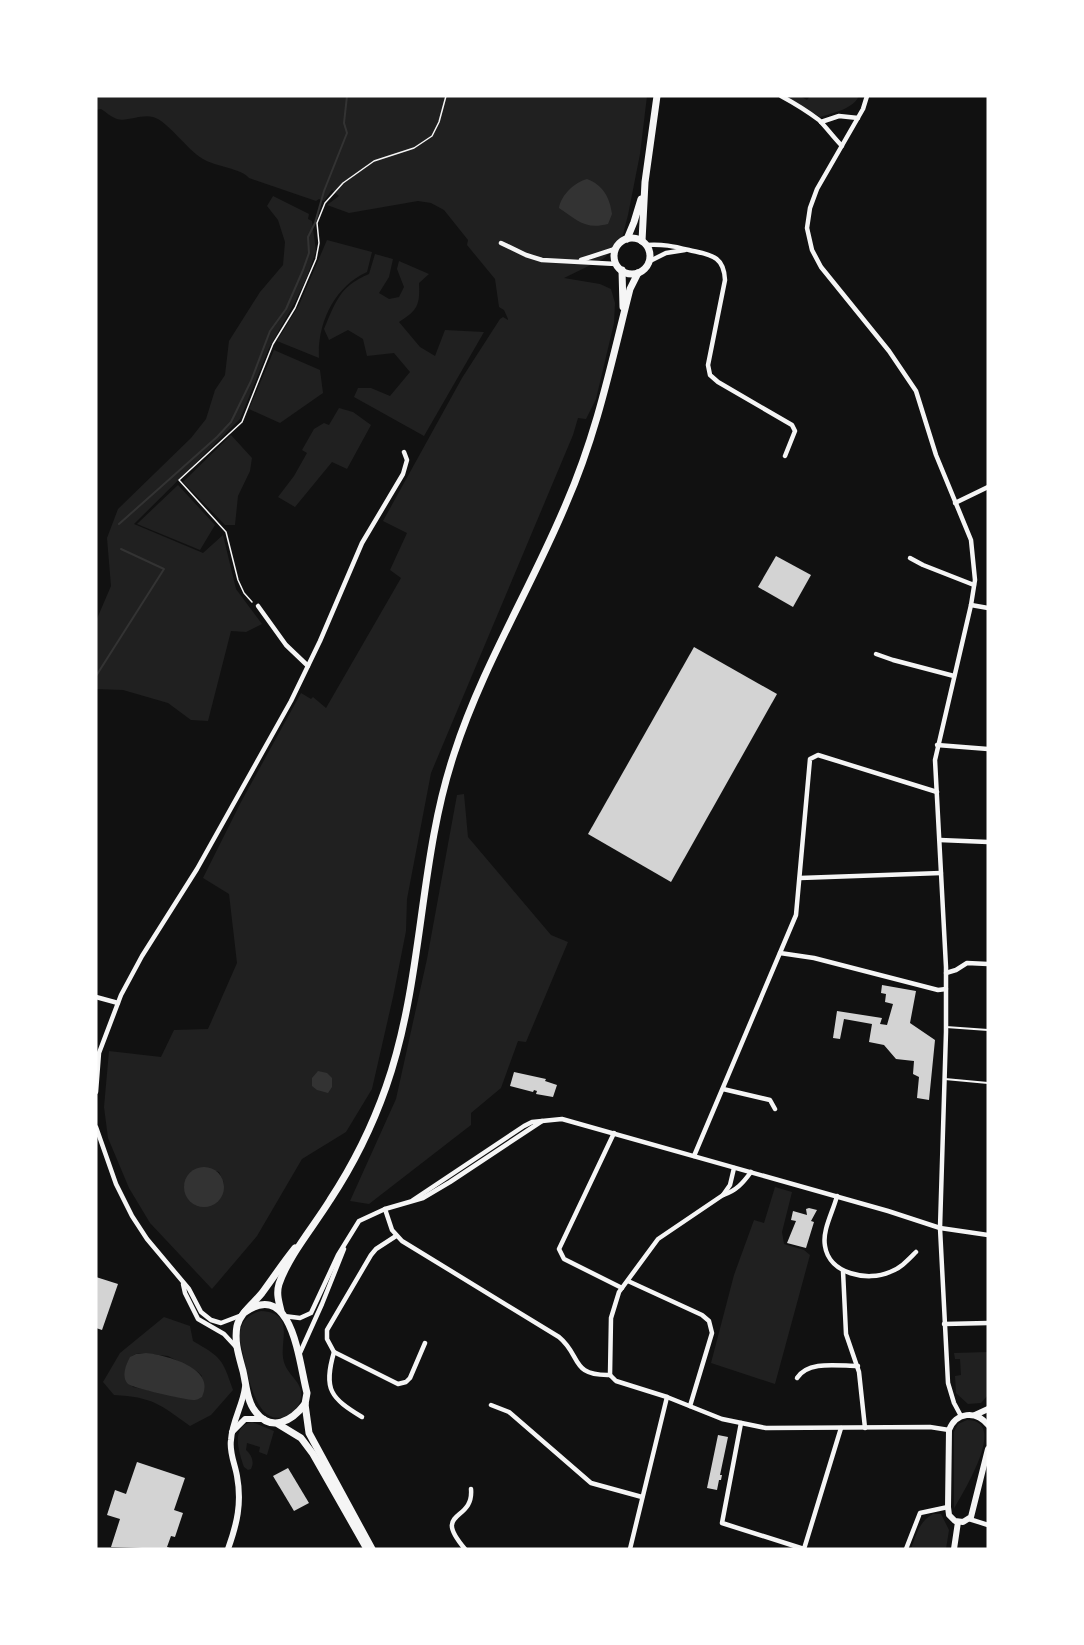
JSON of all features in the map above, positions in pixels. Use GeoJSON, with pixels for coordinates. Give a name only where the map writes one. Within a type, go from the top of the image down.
{"type":"FeatureCollection","features":[{"type":"Feature","properties":{"kind":"main road"},"geometry":{"type":"LineString","coordinates":[[283,1314],[278,1295],[279,1285],[357,1155],[382,1097],[404,1024],[433,838],[454,754],[488,669],[567,503],[588,449],[612,367],[630,289],[650,256],[644,243],[645,182],[657,96]]}},
{"type":"Feature","properties":{"kind":"main road"},"geometry":{"type":"LineString","coordinates":[[627,239],[645,182]]}},
{"type":"Feature","properties":{"kind":"main road"},"geometry":{"type":"LineString","coordinates":[[638,273],[622,270],[616,264],[615,249],[618,244],[627,239],[637,238],[644,243]]}},
{"type":"Feature","properties":{"kind":"main road"},"geometry":{"type":"LineString","coordinates":[[622,270],[624,288],[622,320]]}},
{"type":"Feature","properties":{"kind":"main road"},"geometry":{"type":"LineString","coordinates":[[313,1226],[243,1314],[237,1326],[236,1347],[251,1403],[256,1412],[264,1419],[294,1433],[308,1447],[367,1549]]}},
{"type":"Feature","properties":{"kind":"main road"},"geometry":{"type":"LineString","coordinates":[[243,1314],[253,1306],[262,1304],[273,1306],[289,1323],[307,1393],[305,1404],[309,1433],[372,1549]]}},
{"type":"Feature","properties":{"kind":"main road"},"geometry":{"type":"LineString","coordinates":[[273,1422],[283,1423],[292,1419],[305,1404]]}},
{"type":"Feature","properties":{"kind":"street"},"geometry":{"type":"LineString","coordinates":[[781,96],[821,122],[842,146]]}},
{"type":"Feature","properties":{"kind":"street"},"geometry":{"type":"LineString","coordinates":[[867,96],[858,118],[817,189],[810,208],[807,228],[812,249],[821,267],[889,351],[916,391],[936,455],[971,540],[975,585],[935,760],[945,912],[946,973],[940,1228],[948,1383],[961,1416]]}},
{"type":"Feature","properties":{"kind":"street"},"geometry":{"type":"LineString","coordinates":[[821,122],[838,116],[858,118]]}},
{"type":"Feature","properties":{"kind":"street"},"geometry":{"type":"LineString","coordinates":[[501,243],[542,260],[616,264]]}},
{"type":"Feature","properties":{"kind":"street"},"geometry":{"type":"LineString","coordinates":[[644,243],[664,244],[714,256],[721,263],[724,280],[708,364],[710,375],[718,382],[792,425],[795,430],[785,456]]}},
{"type":"Feature","properties":{"kind":"street"},"geometry":{"type":"LineString","coordinates":[[576,261],[615,249]]}},
{"type":"Feature","properties":{"kind":"street"},"geometry":{"type":"LineString","coordinates":[[648,262],[666,253],[688,250]]}},
{"type":"Feature","properties":{"kind":"street"},"geometry":{"type":"LineString","coordinates":[[96,1092],[99,1053],[118,1003],[142,956],[197,869],[308,666],[362,543],[403,474],[407,460],[404,452]]}},
{"type":"Feature","properties":{"kind":"street"},"geometry":{"type":"LineString","coordinates":[[955,503],[988,487]]}},
{"type":"Feature","properties":{"kind":"street"},"geometry":{"type":"LineString","coordinates":[[910,558],[975,585]]}},
{"type":"Feature","properties":{"kind":"street"},"geometry":{"type":"LineString","coordinates":[[971,605],[988,608]]}},
{"type":"Feature","properties":{"kind":"street"},"geometry":{"type":"LineString","coordinates":[[258,606],[286,645],[308,666]]}},
{"type":"Feature","properties":{"kind":"street"},"geometry":{"type":"LineString","coordinates":[[876,654],[954,676]]}},
{"type":"Feature","properties":{"kind":"street"},"geometry":{"type":"LineString","coordinates":[[937,745],[988,749]]}},
{"type":"Feature","properties":{"kind":"street"},"geometry":{"type":"LineString","coordinates":[[694,1156],[796,915],[809,764],[813,756],[818,755],[937,792]]}},
{"type":"Feature","properties":{"kind":"street"},"geometry":{"type":"LineString","coordinates":[[940,840],[988,842]]}},
{"type":"Feature","properties":{"kind":"street"},"geometry":{"type":"LineString","coordinates":[[800,878],[941,873]]}},
{"type":"Feature","properties":{"kind":"street"},"geometry":{"type":"LineString","coordinates":[[780,953],[814,958],[938,990],[946,989]]}},
{"type":"Feature","properties":{"kind":"street"},"geometry":{"type":"LineString","coordinates":[[946,973],[967,963],[988,964]]}},
{"type":"Feature","properties":{"kind":"street"},"geometry":{"type":"LineString","coordinates":[[96,997],[118,1003]]}},
{"type":"Feature","properties":{"kind":"street"},"geometry":{"type":"LineString","coordinates":[[723,1089],[770,1100],[775,1109]]}},
{"type":"Feature","properties":{"kind":"street"},"geometry":{"type":"LineString","coordinates":[[283,1314],[300,1318],[311,1313],[338,1255],[359,1221],[385,1209],[423,1198],[543,1120],[570,1120],[837,1196],[940,1228],[988,1235]]}},
{"type":"Feature","properties":{"kind":"street"},"geometry":{"type":"LineString","coordinates":[[96,1127],[125,1204],[141,1230],[189,1289],[201,1312],[211,1320],[225,1323],[243,1314]]}},
{"type":"Feature","properties":{"kind":"street"},"geometry":{"type":"LineString","coordinates":[[614,1133],[559,1250],[564,1259],[622,1288]]}},
{"type":"Feature","properties":{"kind":"street"},"geometry":{"type":"LineString","coordinates":[[723,1195],[730,1185],[734,1168]]}},
{"type":"Feature","properties":{"kind":"street"},"geometry":{"type":"LineString","coordinates":[[610,1375],[612,1312],[616,1297],[622,1288],[658,1239],[738,1187],[751,1172]]}},
{"type":"Feature","properties":{"kind":"street"},"geometry":{"type":"LineString","coordinates":[[837,1196],[825,1237],[825,1245],[831,1259],[843,1271],[865,1276],[886,1274],[901,1266],[916,1252]]}},
{"type":"Feature","properties":{"kind":"street"},"geometry":{"type":"LineString","coordinates":[[385,1209],[396,1236],[559,1337],[567,1343],[578,1364],[585,1371],[597,1375],[610,1375],[616,1381],[667,1397],[722,1419],[774,1429],[930,1427],[949,1430]]}},
{"type":"Feature","properties":{"kind":"street"},"geometry":{"type":"LineString","coordinates":[[396,1236],[376,1249],[327,1330],[327,1339],[334,1352],[398,1384],[410,1378],[425,1343]]}},
{"type":"Feature","properties":{"kind":"street"},"geometry":{"type":"LineString","coordinates":[[298,1357],[322,1304],[346,1241]]}},
{"type":"Feature","properties":{"kind":"street"},"geometry":{"type":"LineString","coordinates":[[843,1271],[846,1334],[858,1366],[865,1428]]}},
{"type":"Feature","properties":{"kind":"street"},"geometry":{"type":"LineString","coordinates":[[628,1281],[702,1314],[710,1323],[711,1336],[690,1406]]}},
{"type":"Feature","properties":{"kind":"street"},"geometry":{"type":"LineString","coordinates":[[183,1284],[184,1293],[198,1319],[224,1334],[236,1347]]}},
{"type":"Feature","properties":{"kind":"street"},"geometry":{"type":"LineString","coordinates":[[944,1324],[988,1323]]}},
{"type":"Feature","properties":{"kind":"street"},"geometry":{"type":"LineString","coordinates":[[334,1352],[330,1364],[330,1381],[334,1397],[362,1417]]}},
{"type":"Feature","properties":{"kind":"street"},"geometry":{"type":"LineString","coordinates":[[797,1378],[808,1368],[858,1366]]}},
{"type":"Feature","properties":{"kind":"street"},"geometry":{"type":"LineString","coordinates":[[228,1549],[240,1503],[230,1446],[246,1383]]}},
{"type":"Feature","properties":{"kind":"street"},"geometry":{"type":"LineString","coordinates":[[630,1549],[667,1397]]}},
{"type":"Feature","properties":{"kind":"street"},"geometry":{"type":"LineString","coordinates":[[491,1405],[509,1412],[591,1483],[642,1497]]}},
{"type":"Feature","properties":{"kind":"street"},"geometry":{"type":"LineString","coordinates":[[988,1409],[975,1415],[961,1416],[953,1422],[949,1430],[948,1507],[951,1518],[958,1522],[969,1519],[988,1525]]}},
{"type":"Feature","properties":{"kind":"street"},"geometry":{"type":"LineString","coordinates":[[975,1415],[988,1425]]}},
{"type":"Feature","properties":{"kind":"street"},"geometry":{"type":"LineString","coordinates":[[232,1433],[245,1419],[264,1419]]}},
{"type":"Feature","properties":{"kind":"street"},"geometry":{"type":"LineString","coordinates":[[741,1423],[722,1523],[804,1549],[841,1428]]}},
{"type":"Feature","properties":{"kind":"street"},"geometry":{"type":"LineString","coordinates":[[969,1519],[988,1449]]}},
{"type":"Feature","properties":{"kind":"street"},"geometry":{"type":"LineString","coordinates":[[983,1470],[988,1463]]}},
{"type":"Feature","properties":{"kind":"street"},"geometry":{"type":"LineString","coordinates":[[465,1549],[454,1536],[452,1527],[454,1520],[469,1504],[471,1489]]}},
{"type":"Feature","properties":{"kind":"street"},"geometry":{"type":"LineString","coordinates":[[906,1549],[920,1513],[948,1507]]}},
{"type":"Feature","properties":{"kind":"street"},"geometry":{"type":"LineString","coordinates":[[954,1549],[958,1522]]}},
{"type":"Feature","properties":{"kind":"lane"},"geometry":{"type":"LineString","coordinates":[[946,1026],[988,1030]]}},
{"type":"Feature","properties":{"kind":"lane"},"geometry":{"type":"LineString","coordinates":[[945,1079],[988,1083]]}},
{"type":"Feature","properties":{"kind":"path"},"geometry":{"type":"LineString","coordinates":[[258,606],[244,593],[238,580],[226,532],[178,480],[242,422],[273,344],[295,308],[316,258],[319,243],[317,223],[325,202],[344,183],[374,161],[414,148],[432,136],[439,122],[446,96]]}},
{"type":"Feature","properties":{"kind":"shaded area"},"geometry":{"type":"Polygon","coordinates":[[[96,96],[647,96],[640,154],[621,242],[603,259],[564,278],[600,284],[611,289],[615,303],[614,323],[596,399],[586,419],[578,418],[573,435],[431,773],[407,899],[406,931],[372,1089],[346,1132],[302,1159],[257,1236],[212,1289],[150,1223],[129,1188],[108,1138],[104,1107],[109,1051],[161,1057],[174,1030],[208,1029],[237,963],[229,894],[203,878],[241,802],[301,693],[311,699],[313,697],[326,708],[401,578],[390,570],[407,533],[383,521],[462,378],[500,319],[503,317],[508,319],[504,310],[499,307],[495,279],[467,245],[468,240],[444,210],[431,203],[418,201],[349,213],[327,205],[339,196],[332,190],[324,201],[319,199],[316,201],[208,161],[197,155],[165,124],[153,117],[144,116],[121,120],[101,109],[96,110],[96,96]],[[205,1168],[193,1171],[184,1186],[192,1201],[205,1206],[217,1200],[222,1193],[224,1183],[219,1172],[205,1168]]]}},
{"type":"Feature","properties":{"kind":"shaded area"},"geometry":{"type":"Polygon","coordinates":[[[785,96],[800,96],[807,100],[810,96],[859,96],[847,107],[820,117],[785,96]]]}},
{"type":"Feature","properties":{"kind":"shaded area"},"geometry":{"type":"Polygon","coordinates":[[[587,179],[601,188],[610,203],[612,214],[608,224],[587,225],[559,208],[569,190],[587,179]]]}},
{"type":"Feature","properties":{"kind":"shaded area"},"geometry":{"type":"Polygon","coordinates":[[[273,196],[309,214],[308,219],[312,221],[316,251],[307,277],[269,348],[240,419],[134,524],[203,553],[223,535],[236,589],[262,624],[246,632],[231,631],[208,721],[191,720],[168,703],[123,690],[96,689],[96,621],[111,586],[107,538],[118,509],[191,438],[206,419],[215,390],[225,375],[229,341],[260,292],[283,265],[285,242],[278,220],[267,206],[273,196]]]}},
{"type":"Feature","properties":{"kind":"shaded area"},"geometry":{"type":"Polygon","coordinates":[[[327,240],[372,252],[367,272],[346,286],[330,307],[321,332],[319,358],[277,341],[299,305],[327,240]]]}},
{"type":"Feature","properties":{"kind":"shaded area"},"geometry":{"type":"Polygon","coordinates":[[[375,254],[393,259],[389,277],[379,293],[389,299],[399,297],[404,287],[397,269],[399,261],[429,274],[419,283],[419,297],[414,310],[399,322],[420,347],[435,356],[445,330],[484,332],[424,436],[354,397],[358,388],[371,388],[390,396],[410,372],[394,353],[367,356],[363,339],[348,330],[329,340],[324,329],[336,302],[345,289],[369,274],[375,254]]]}},
{"type":"Feature","properties":{"kind":"shaded area"},"geometry":{"type":"Polygon","coordinates":[[[274,350],[320,370],[323,393],[280,423],[249,409],[274,350]]]}},
{"type":"Feature","properties":{"kind":"shaded area"},"geometry":{"type":"Polygon","coordinates":[[[339,408],[353,412],[371,425],[347,469],[332,462],[295,507],[278,497],[294,476],[307,453],[302,450],[314,429],[324,423],[329,425],[339,408]]]}},
{"type":"Feature","properties":{"kind":"shaded area"},"geometry":{"type":"Polygon","coordinates":[[[231,435],[252,458],[250,471],[238,496],[235,525],[225,525],[183,482],[231,435]]]}},
{"type":"Feature","properties":{"kind":"shaded area"},"geometry":{"type":"Polygon","coordinates":[[[178,485],[215,525],[200,550],[137,524],[178,485]]]}},
{"type":"Feature","properties":{"kind":"shaded area"},"geometry":{"type":"Polygon","coordinates":[[[464,794],[468,837],[551,935],[568,942],[526,1042],[518,1041],[501,1088],[471,1113],[471,1125],[369,1204],[350,1201],[396,1099],[427,959],[457,795],[464,794]]]}},
{"type":"Feature","properties":{"kind":"shaded area"},"geometry":{"type":"Polygon","coordinates":[[[318,1071],[327,1073],[332,1078],[332,1087],[328,1093],[312,1086],[312,1078],[318,1071]]]}},
{"type":"Feature","properties":{"kind":"shaded area"},"geometry":{"type":"Polygon","coordinates":[[[204,1167],[218,1173],[224,1187],[218,1201],[204,1207],[190,1201],[184,1187],[190,1173],[204,1167]]]}},
{"type":"Feature","properties":{"kind":"shaded area"},"geometry":{"type":"Polygon","coordinates":[[[775,1187],[792,1192],[782,1232],[784,1244],[804,1250],[810,1255],[775,1384],[711,1363],[734,1275],[754,1220],[764,1223],[775,1187]]]}},
{"type":"Feature","properties":{"kind":"shaded area"},"geometry":{"type":"Polygon","coordinates":[[[261,1311],[280,1317],[284,1331],[285,1365],[301,1392],[300,1403],[295,1410],[288,1415],[276,1418],[267,1414],[259,1405],[253,1392],[240,1341],[240,1330],[244,1321],[261,1311]]]}},
{"type":"Feature","properties":{"kind":"shaded area"},"geometry":{"type":"Polygon","coordinates":[[[164,1317],[190,1326],[193,1341],[220,1360],[233,1390],[211,1415],[190,1426],[155,1403],[114,1395],[103,1382],[120,1353],[164,1317]],[[140,1353],[131,1358],[127,1363],[125,1374],[133,1387],[178,1396],[202,1376],[168,1356],[140,1353]]]}},
{"type":"Feature","properties":{"kind":"shaded area"},"geometry":{"type":"Polygon","coordinates":[[[988,1352],[988,1395],[981,1403],[968,1404],[956,1393],[955,1376],[961,1375],[960,1359],[955,1359],[954,1353],[988,1352]]]}},
{"type":"Feature","properties":{"kind":"shaded area"},"geometry":{"type":"Polygon","coordinates":[[[146,1353],[176,1360],[196,1371],[205,1387],[202,1397],[196,1400],[188,1399],[128,1384],[125,1374],[130,1357],[146,1353]]]}},
{"type":"Feature","properties":{"kind":"shaded area"},"geometry":{"type":"Polygon","coordinates":[[[967,1420],[979,1423],[984,1432],[984,1444],[980,1458],[954,1509],[954,1432],[958,1424],[967,1420]]]}},
{"type":"Feature","properties":{"kind":"shaded area"},"geometry":{"type":"Polygon","coordinates":[[[252,1422],[274,1431],[267,1455],[259,1452],[260,1447],[247,1443],[246,1450],[253,1464],[248,1470],[244,1467],[240,1455],[238,1434],[245,1425],[252,1422]]]}},
{"type":"Feature","properties":{"kind":"shaded area"},"geometry":{"type":"Polygon","coordinates":[[[933,1514],[941,1514],[949,1530],[946,1549],[911,1549],[921,1525],[933,1514]]]}},
{"type":"Feature","properties":{"kind":"building"},"geometry":{"type":"Polygon","coordinates":[[[776,556],[811,575],[793,607],[758,587],[776,556]]]}},
{"type":"Feature","properties":{"kind":"building"},"geometry":{"type":"Polygon","coordinates":[[[694,647],[777,694],[671,882],[588,834],[694,647]]]}},
{"type":"Feature","properties":{"kind":"building"},"geometry":{"type":"Polygon","coordinates":[[[882,985],[916,991],[910,1023],[935,1040],[929,1100],[917,1098],[919,1077],[913,1074],[914,1061],[896,1059],[884,1045],[869,1042],[872,1024],[844,1019],[840,1039],[833,1038],[837,1011],[882,1018],[880,1024],[887,1025],[893,1004],[885,1002],[886,994],[881,993],[882,985]]]}},
{"type":"Feature","properties":{"kind":"building"},"geometry":{"type":"Polygon","coordinates":[[[514,1072],[546,1079],[545,1081],[557,1085],[553,1097],[536,1094],[537,1091],[534,1090],[533,1092],[510,1086],[514,1072]]]}},
{"type":"Feature","properties":{"kind":"building"},"geometry":{"type":"Polygon","coordinates":[[[806,1209],[817,1210],[811,1221],[814,1222],[806,1248],[787,1243],[796,1221],[791,1220],[793,1211],[807,1215],[806,1209]]]}},
{"type":"Feature","properties":{"kind":"building"},"geometry":{"type":"Polygon","coordinates":[[[96,1277],[118,1284],[102,1330],[96,1328],[96,1277]]]}},
{"type":"Feature","properties":{"kind":"building"},"geometry":{"type":"Polygon","coordinates":[[[718,1435],[728,1437],[721,1480],[719,1480],[717,1490],[707,1488],[718,1435]]]}},
{"type":"Feature","properties":{"kind":"building"},"geometry":{"type":"Polygon","coordinates":[[[137,1462],[185,1478],[174,1510],[183,1513],[175,1537],[171,1536],[167,1547],[173,1549],[111,1547],[120,1519],[107,1515],[115,1490],[126,1494],[137,1462]]]}},
{"type":"Feature","properties":{"kind":"building"},"geometry":{"type":"Polygon","coordinates":[[[288,1468],[309,1503],[294,1511],[273,1476],[288,1468]]]}},
{"type":"Feature","properties":{"kind":"waterway"},"geometry":{"type":"LineString","coordinates":[[119,524],[231,422],[251,381],[270,331],[286,309],[303,270],[309,253],[308,237],[347,133],[344,123],[347,96]]}},
{"type":"Feature","properties":{"kind":"waterway"},"geometry":{"type":"LineString","coordinates":[[96,676],[164,569],[121,549]]}}]}
